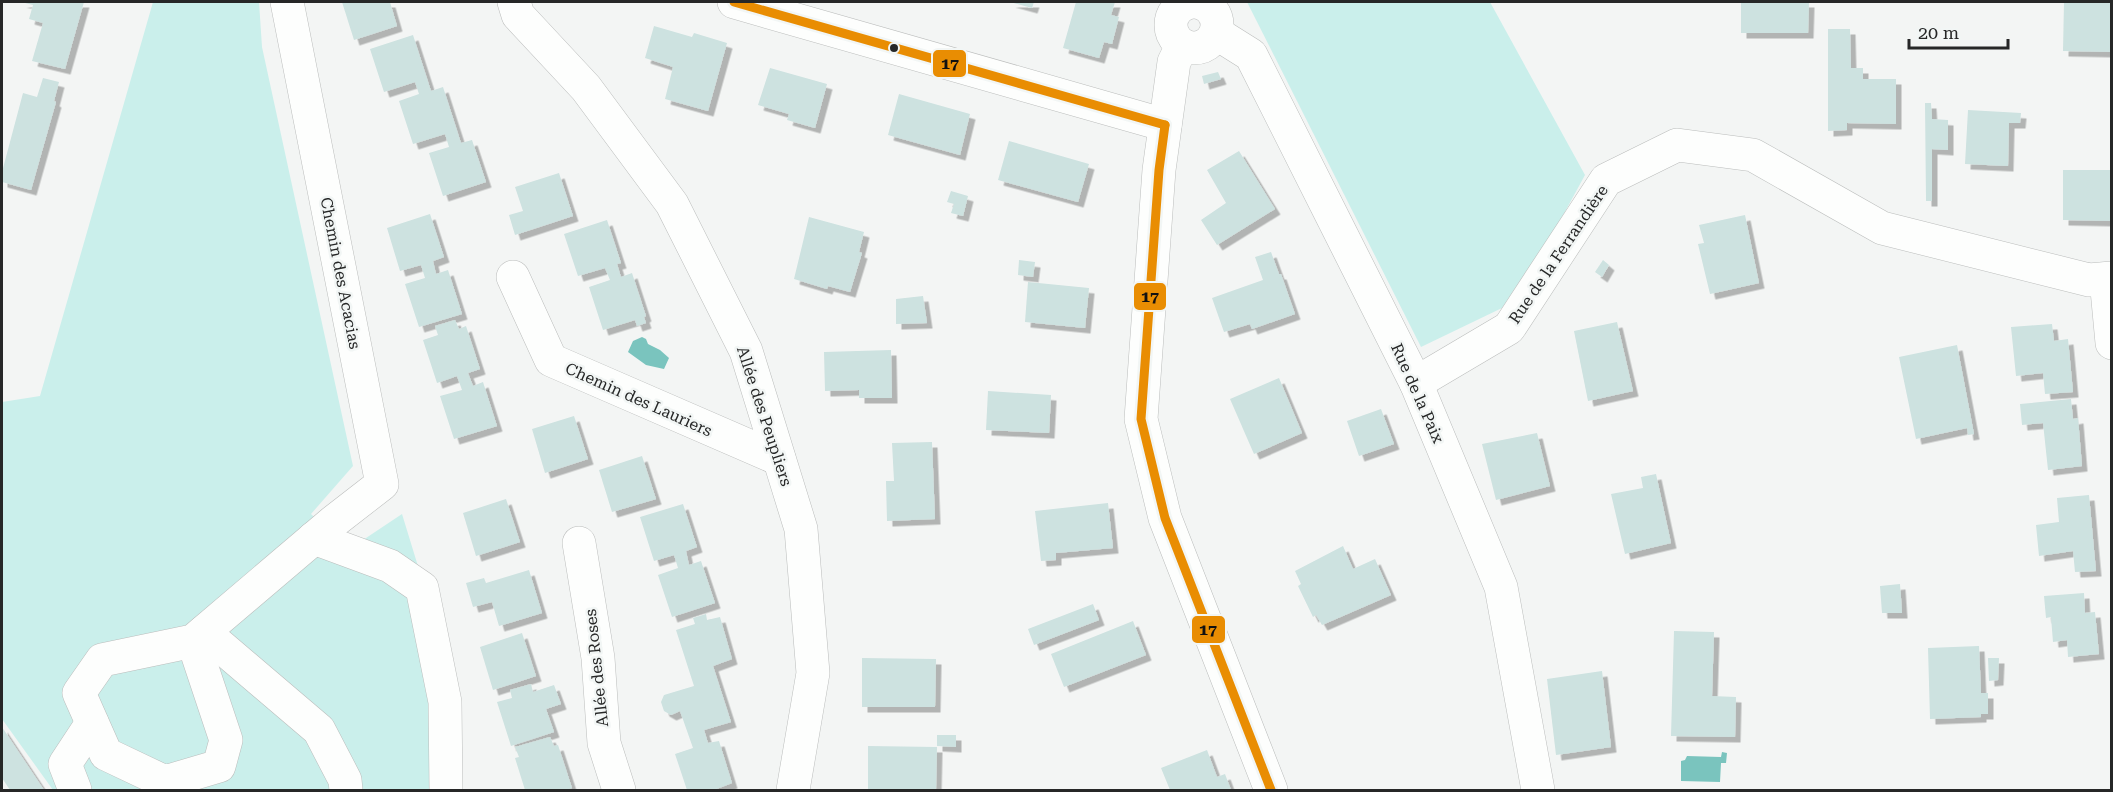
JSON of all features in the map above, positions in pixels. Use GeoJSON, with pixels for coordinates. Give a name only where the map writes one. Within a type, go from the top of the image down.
{"type":"FeatureCollection","features":[{"type":"Feature","properties":{"kind":"street","name":"Chemin des Acacias"},"geometry":{"type":"LineString","coordinates":[[287,2],[382,484],[324,530]]}},
{"type":"Feature","properties":{"kind":"street","name":"Allée des Peupliers"},"geometry":{"type":"LineString","coordinates":[[514,2],[518,15],[586,88],[672,204],[746,351],[801,529],[813,673],[794,790]]}},
{"type":"Feature","properties":{"kind":"street"},"geometry":{"type":"LineString","coordinates":[[734,2],[1165,125]]}},
{"type":"Feature","properties":{"kind":"street"},"geometry":{"type":"LineString","coordinates":[[1187,2],[1198,2],[1207,6],[1214,13],[1217,23],[1216,33],[1211,42],[1202,47],[1192,49],[1182,46],[1174,38],[1170,28],[1177,7],[1187,2]]}},
{"type":"Feature","properties":{"kind":"street","name":"Rue de la Paix"},"geometry":{"type":"LineString","coordinates":[[1216,33],[1251,55],[1416,383],[1501,587],[1538,790]]}},
{"type":"Feature","properties":{"kind":"street"},"geometry":{"type":"LineString","coordinates":[[1182,46],[1174,62],[1159,170],[1141,419],[1165,518],[1271,790]]}},
{"type":"Feature","properties":{"kind":"street","name":"Rue de la Ferrandière"},"geometry":{"type":"LineString","coordinates":[[1416,383],[1509,328],[1606,180],[1677,145],[1753,155],[1882,228],[2089,280],[2109,278]]}},
{"type":"Feature","properties":{"kind":"street","name":"Chemin des Lauriers"},"geometry":{"type":"LineString","coordinates":[[513,276],[551,360],[779,459]]}},
{"type":"Feature","properties":{"kind":"street"},"geometry":{"type":"LineString","coordinates":[[2109,278],[2112,343]]}},
{"type":"Feature","properties":{"kind":"street"},"geometry":{"type":"LineString","coordinates":[[199,636],[226,740],[219,766],[165,782],[106,754],[80,693],[102,660],[199,636],[324,530],[390,566],[422,588],[444,702],[446,790]]}},
{"type":"Feature","properties":{"kind":"street","name":"Allée des Roses"},"geometry":{"type":"LineString","coordinates":[[579,543],[598,658],[604,743],[619,790]]}},
{"type":"Feature","properties":{"kind":"street"},"geometry":{"type":"LineString","coordinates":[[199,636],[319,730],[345,780],[346,790]]}},
{"type":"Feature","properties":{"kind":"street"},"geometry":{"type":"LineString","coordinates":[[75,790],[65,765],[92,723]]}},
{"type":"Feature","properties":{"kind":"shaded area"},"geometry":{"type":"Polygon","coordinates":[[[153,2],[259,2],[262,47],[353,466],[311,514],[348,550],[402,514],[459,700],[455,790],[53,790],[2,719],[2,402],[40,396],[153,2]]]}},
{"type":"Feature","properties":{"kind":"shaded area"},"geometry":{"type":"Polygon","coordinates":[[[1247,2],[1490,2],[1585,175],[1561,219],[1502,308],[1421,347],[1247,2]]]}},
{"type":"Feature","properties":{"kind":"water"},"geometry":{"type":"Polygon","coordinates":[[[642,337],[648,344],[669,358],[664,369],[646,365],[628,352],[633,341],[642,337]]]}},
{"type":"Feature","properties":{"kind":"water"},"geometry":{"type":"Polygon","coordinates":[[[1722,752],[1727,753],[1726,763],[1721,763],[1720,782],[1681,781],[1681,761],[1687,756],[1721,757],[1722,752]]]}},
{"type":"Feature","properties":{"kind":"building"},"geometry":{"type":"Polygon","coordinates":[[[21,2],[84,2],[65,69],[32,61],[43,23],[29,19],[33,5],[21,2]]]}},
{"type":"Feature","properties":{"kind":"building"},"geometry":{"type":"Polygon","coordinates":[[[342,2],[390,2],[397,26],[354,40],[342,2]]]}},
{"type":"Feature","properties":{"kind":"building"},"geometry":{"type":"Polygon","coordinates":[[[1010,2],[1034,2],[1032,8],[1010,2]]]}},
{"type":"Feature","properties":{"kind":"building"},"geometry":{"type":"Polygon","coordinates":[[[1076,2],[1115,2],[1111,15],[1119,17],[1112,44],[1104,42],[1099,58],[1063,48],[1076,2]]]}},
{"type":"Feature","properties":{"kind":"building"},"geometry":{"type":"Polygon","coordinates":[[[1741,2],[1809,2],[1808,33],[1741,33],[1741,2]]]}},
{"type":"Feature","properties":{"kind":"building"},"geometry":{"type":"Polygon","coordinates":[[[2064,2],[2111,2],[2111,52],[2063,51],[2064,2]]]}},
{"type":"Feature","properties":{"kind":"building"},"geometry":{"type":"Polygon","coordinates":[[[654,26],[692,37],[694,33],[727,43],[708,111],[665,99],[673,67],[645,58],[654,26]]]}},
{"type":"Feature","properties":{"kind":"building"},"geometry":{"type":"Polygon","coordinates":[[[1828,29],[1850,29],[1851,68],[1863,68],[1863,79],[1896,79],[1896,124],[1847,123],[1847,130],[1828,131],[1828,29]]]}},
{"type":"Feature","properties":{"kind":"building"},"geometry":{"type":"Polygon","coordinates":[[[413,35],[431,91],[443,87],[461,143],[472,140],[486,182],[443,196],[429,153],[449,147],[445,134],[413,144],[399,101],[419,94],[415,82],[384,92],[370,49],[413,35]]]}},
{"type":"Feature","properties":{"kind":"building"},"geometry":{"type":"Polygon","coordinates":[[[770,68],[827,84],[815,128],[787,120],[789,114],[758,105],[770,68]]]}},
{"type":"Feature","properties":{"kind":"building"},"geometry":{"type":"Polygon","coordinates":[[[1218,72],[1221,79],[1204,84],[1202,76],[1218,72]]]}},
{"type":"Feature","properties":{"kind":"building"},"geometry":{"type":"Polygon","coordinates":[[[43,78],[59,82],[54,101],[56,102],[31,190],[2,182],[2,172],[23,93],[37,97],[43,78]]]}},
{"type":"Feature","properties":{"kind":"building"},"geometry":{"type":"Polygon","coordinates":[[[899,94],[970,114],[960,155],[888,135],[899,94]]]}},
{"type":"Feature","properties":{"kind":"building"},"geometry":{"type":"Polygon","coordinates":[[[1925,103],[1931,103],[1932,119],[1948,120],[1948,150],[1932,149],[1932,201],[1926,201],[1925,103]]]}},
{"type":"Feature","properties":{"kind":"building"},"geometry":{"type":"Polygon","coordinates":[[[1968,110],[2021,113],[2020,123],[2009,123],[2008,166],[1965,164],[1968,110]]]}},
{"type":"Feature","properties":{"kind":"building"},"geometry":{"type":"Polygon","coordinates":[[[1009,141],[1089,164],[1078,202],[998,180],[1009,141]]]}},
{"type":"Feature","properties":{"kind":"building"},"geometry":{"type":"Polygon","coordinates":[[[1239,151],[1275,209],[1217,245],[1201,220],[1226,203],[1207,170],[1239,151]]]}},
{"type":"Feature","properties":{"kind":"building"},"geometry":{"type":"Polygon","coordinates":[[[2063,170],[2112,170],[2112,221],[2063,220],[2063,170]]]}},
{"type":"Feature","properties":{"kind":"building"},"geometry":{"type":"Polygon","coordinates":[[[559,173],[573,216],[515,235],[509,215],[523,211],[515,187],[559,173]]]}},
{"type":"Feature","properties":{"kind":"building"},"geometry":{"type":"Polygon","coordinates":[[[951,191],[968,196],[963,216],[951,213],[954,204],[947,202],[951,191]]]}},
{"type":"Feature","properties":{"kind":"building"},"geometry":{"type":"Polygon","coordinates":[[[430,214],[444,257],[433,261],[436,274],[448,270],[462,314],[419,327],[405,284],[425,278],[421,265],[400,271],[387,228],[430,214]]]}},
{"type":"Feature","properties":{"kind":"building"},"geometry":{"type":"Polygon","coordinates":[[[1745,215],[1759,283],[1710,294],[1698,244],[1704,243],[1699,225],[1745,215]]]}},
{"type":"Feature","properties":{"kind":"building"},"geometry":{"type":"Polygon","coordinates":[[[809,217],[864,232],[859,252],[862,253],[850,292],[828,286],[827,289],[794,279],[809,217]]]}},
{"type":"Feature","properties":{"kind":"building"},"geometry":{"type":"Polygon","coordinates":[[[607,220],[621,263],[617,264],[621,277],[632,273],[646,316],[644,317],[646,323],[637,326],[635,320],[603,330],[589,287],[610,280],[605,268],[578,276],[564,234],[607,220]]]}},
{"type":"Feature","properties":{"kind":"building"},"geometry":{"type":"Polygon","coordinates":[[[1271,252],[1295,314],[1252,329],[1250,324],[1224,332],[1212,298],[1263,280],[1255,257],[1271,252]]]}},
{"type":"Feature","properties":{"kind":"building"},"geometry":{"type":"Polygon","coordinates":[[[1019,260],[1035,262],[1033,277],[1018,275],[1019,260]]]}},
{"type":"Feature","properties":{"kind":"building"},"geometry":{"type":"Polygon","coordinates":[[[1603,260],[1609,265],[1602,277],[1595,272],[1603,260]]]}},
{"type":"Feature","properties":{"kind":"building"},"geometry":{"type":"Polygon","coordinates":[[[1028,282],[1089,288],[1085,328],[1025,322],[1028,282]]]}},
{"type":"Feature","properties":{"kind":"building"},"geometry":{"type":"Polygon","coordinates":[[[923,296],[927,323],[896,324],[896,299],[923,296]]]}},
{"type":"Feature","properties":{"kind":"building"},"geometry":{"type":"Polygon","coordinates":[[[455,320],[459,329],[466,326],[480,369],[468,373],[473,386],[483,382],[497,426],[454,439],[440,396],[462,390],[457,376],[437,383],[423,340],[438,335],[435,326],[455,320]]]}},
{"type":"Feature","properties":{"kind":"building"},"geometry":{"type":"Polygon","coordinates":[[[1617,322],[1633,391],[1588,401],[1574,331],[1617,322]]]}},
{"type":"Feature","properties":{"kind":"building"},"geometry":{"type":"Polygon","coordinates":[[[2052,324],[2054,341],[2068,339],[2073,392],[2045,394],[2043,373],[2016,376],[2011,327],[2052,324]]]}},
{"type":"Feature","properties":{"kind":"building"},"geometry":{"type":"Polygon","coordinates":[[[1957,345],[1974,434],[1968,435],[1967,428],[1916,439],[1899,357],[1957,345]]]}},
{"type":"Feature","properties":{"kind":"building"},"geometry":{"type":"Polygon","coordinates":[[[891,350],[892,398],[859,398],[859,390],[825,391],[824,352],[891,350]]]}},
{"type":"Feature","properties":{"kind":"building"},"geometry":{"type":"Polygon","coordinates":[[[1279,378],[1302,433],[1254,454],[1230,399],[1279,378]]]}},
{"type":"Feature","properties":{"kind":"building"},"geometry":{"type":"Polygon","coordinates":[[[988,391],[1051,395],[1049,433],[986,430],[988,391]]]}},
{"type":"Feature","properties":{"kind":"building"},"geometry":{"type":"Polygon","coordinates":[[[2071,399],[2073,419],[2078,418],[2082,466],[2048,470],[2043,423],[2022,425],[2020,404],[2071,399]]]}},
{"type":"Feature","properties":{"kind":"building"},"geometry":{"type":"Polygon","coordinates":[[[1381,409],[1394,444],[1359,456],[1347,421],[1381,409]]]}},
{"type":"Feature","properties":{"kind":"building"},"geometry":{"type":"Polygon","coordinates":[[[574,416],[588,459],[545,473],[532,429],[574,416]]]}},
{"type":"Feature","properties":{"kind":"building"},"geometry":{"type":"Polygon","coordinates":[[[1537,433],[1550,486],[1496,500],[1482,444],[1537,433]]]}},
{"type":"Feature","properties":{"kind":"building"},"geometry":{"type":"Polygon","coordinates":[[[932,442],[935,519],[887,521],[886,481],[894,481],[892,443],[932,442]]]}},
{"type":"Feature","properties":{"kind":"building"},"geometry":{"type":"Polygon","coordinates":[[[642,456],[656,499],[612,512],[599,470],[642,456]]]}},
{"type":"Feature","properties":{"kind":"building"},"geometry":{"type":"Polygon","coordinates":[[[1656,474],[1671,543],[1625,554],[1611,494],[1643,488],[1641,477],[1656,474]]]}},
{"type":"Feature","properties":{"kind":"building"},"geometry":{"type":"Polygon","coordinates":[[[2089,495],[2096,571],[2075,572],[2073,551],[2039,556],[2036,525],[2059,522],[2057,498],[2089,495]]]}},
{"type":"Feature","properties":{"kind":"building"},"geometry":{"type":"Polygon","coordinates":[[[506,499],[520,542],[476,556],[463,513],[506,499]]]}},
{"type":"Feature","properties":{"kind":"building"},"geometry":{"type":"Polygon","coordinates":[[[1108,503],[1113,548],[1056,553],[1056,560],[1041,561],[1035,511],[1108,503]]]}},
{"type":"Feature","properties":{"kind":"building"},"geometry":{"type":"Polygon","coordinates":[[[683,504],[697,547],[686,551],[689,565],[701,561],[715,603],[672,617],[658,575],[678,568],[674,555],[654,561],[640,517],[683,504]]]}},
{"type":"Feature","properties":{"kind":"building"},"geometry":{"type":"Polygon","coordinates":[[[1343,546],[1353,569],[1375,559],[1391,595],[1322,625],[1316,615],[1313,617],[1298,586],[1301,584],[1295,571],[1343,546]]]}},
{"type":"Feature","properties":{"kind":"building"},"geometry":{"type":"Polygon","coordinates":[[[529,570],[542,613],[499,626],[492,602],[473,607],[466,583],[484,578],[486,583],[529,570]]]}},
{"type":"Feature","properties":{"kind":"building"},"geometry":{"type":"Polygon","coordinates":[[[1900,584],[1902,613],[1882,613],[1880,586],[1900,584]]]}},
{"type":"Feature","properties":{"kind":"building"},"geometry":{"type":"Polygon","coordinates":[[[2084,593],[2085,613],[2095,612],[2099,654],[2068,657],[2067,640],[2053,642],[2051,617],[2046,618],[2044,596],[2084,593]]]}},
{"type":"Feature","properties":{"kind":"building"},"geometry":{"type":"Polygon","coordinates":[[[1093,604],[1099,620],[1034,645],[1028,629],[1093,604]]]}},
{"type":"Feature","properties":{"kind":"building"},"geometry":{"type":"Polygon","coordinates":[[[706,614],[707,620],[720,617],[732,659],[713,666],[731,722],[704,730],[708,743],[719,741],[732,783],[714,790],[687,790],[675,754],[693,748],[680,711],[671,715],[664,711],[661,702],[664,695],[694,686],[676,630],[695,624],[693,618],[706,614]]]}},
{"type":"Feature","properties":{"kind":"building"},"geometry":{"type":"Polygon","coordinates":[[[1133,621],[1146,655],[1064,687],[1051,654],[1133,621]]]}},
{"type":"Feature","properties":{"kind":"building"},"geometry":{"type":"Polygon","coordinates":[[[1674,631],[1714,632],[1712,696],[1736,697],[1735,737],[1671,736],[1674,631]]]}},
{"type":"Feature","properties":{"kind":"building"},"geometry":{"type":"Polygon","coordinates":[[[522,633],[536,676],[493,690],[480,647],[522,633]]]}},
{"type":"Feature","properties":{"kind":"building"},"geometry":{"type":"Polygon","coordinates":[[[1979,646],[1981,693],[1988,693],[1988,714],[1981,714],[1981,717],[1930,719],[1928,648],[1979,646]]]}},
{"type":"Feature","properties":{"kind":"building"},"geometry":{"type":"Polygon","coordinates":[[[862,658],[936,659],[935,707],[862,707],[862,658]]]}},
{"type":"Feature","properties":{"kind":"building"},"geometry":{"type":"Polygon","coordinates":[[[1988,658],[1999,658],[1998,680],[1989,681],[1988,658]]]}},
{"type":"Feature","properties":{"kind":"building"},"geometry":{"type":"Polygon","coordinates":[[[1602,671],[1611,747],[1556,755],[1547,679],[1602,671]]]}},
{"type":"Feature","properties":{"kind":"building"},"geometry":{"type":"Polygon","coordinates":[[[531,684],[533,692],[554,685],[561,704],[546,709],[554,732],[511,746],[497,702],[512,698],[510,690],[531,684]]]}},
{"type":"Feature","properties":{"kind":"building"},"geometry":{"type":"Polygon","coordinates":[[[2,727],[44,790],[10,790],[2,778],[2,727]]]}},
{"type":"Feature","properties":{"kind":"building"},"geometry":{"type":"Polygon","coordinates":[[[937,735],[956,735],[956,747],[937,746],[937,735]]]}},
{"type":"Feature","properties":{"kind":"building"},"geometry":{"type":"Polygon","coordinates":[[[550,737],[554,746],[558,745],[572,788],[525,790],[515,758],[519,757],[515,747],[550,737]]]}},
{"type":"Feature","properties":{"kind":"building"},"geometry":{"type":"Polygon","coordinates":[[[868,746],[937,747],[936,790],[868,790],[868,746]]]}},
{"type":"Feature","properties":{"kind":"building"},"geometry":{"type":"Polygon","coordinates":[[[1207,750],[1217,777],[1225,774],[1231,790],[1170,790],[1161,768],[1207,750]]]}},
{"type":"Feature","properties":{"kind":"transit line","name":"17"},"geometry":{"type":"LineString","coordinates":[[734,2],[1165,125]]}},
{"type":"Feature","properties":{"kind":"transit line","name":"17"},"geometry":{"type":"LineString","coordinates":[[1165,125],[1159,170],[1141,419],[1165,518],[1271,790]]}}]}
